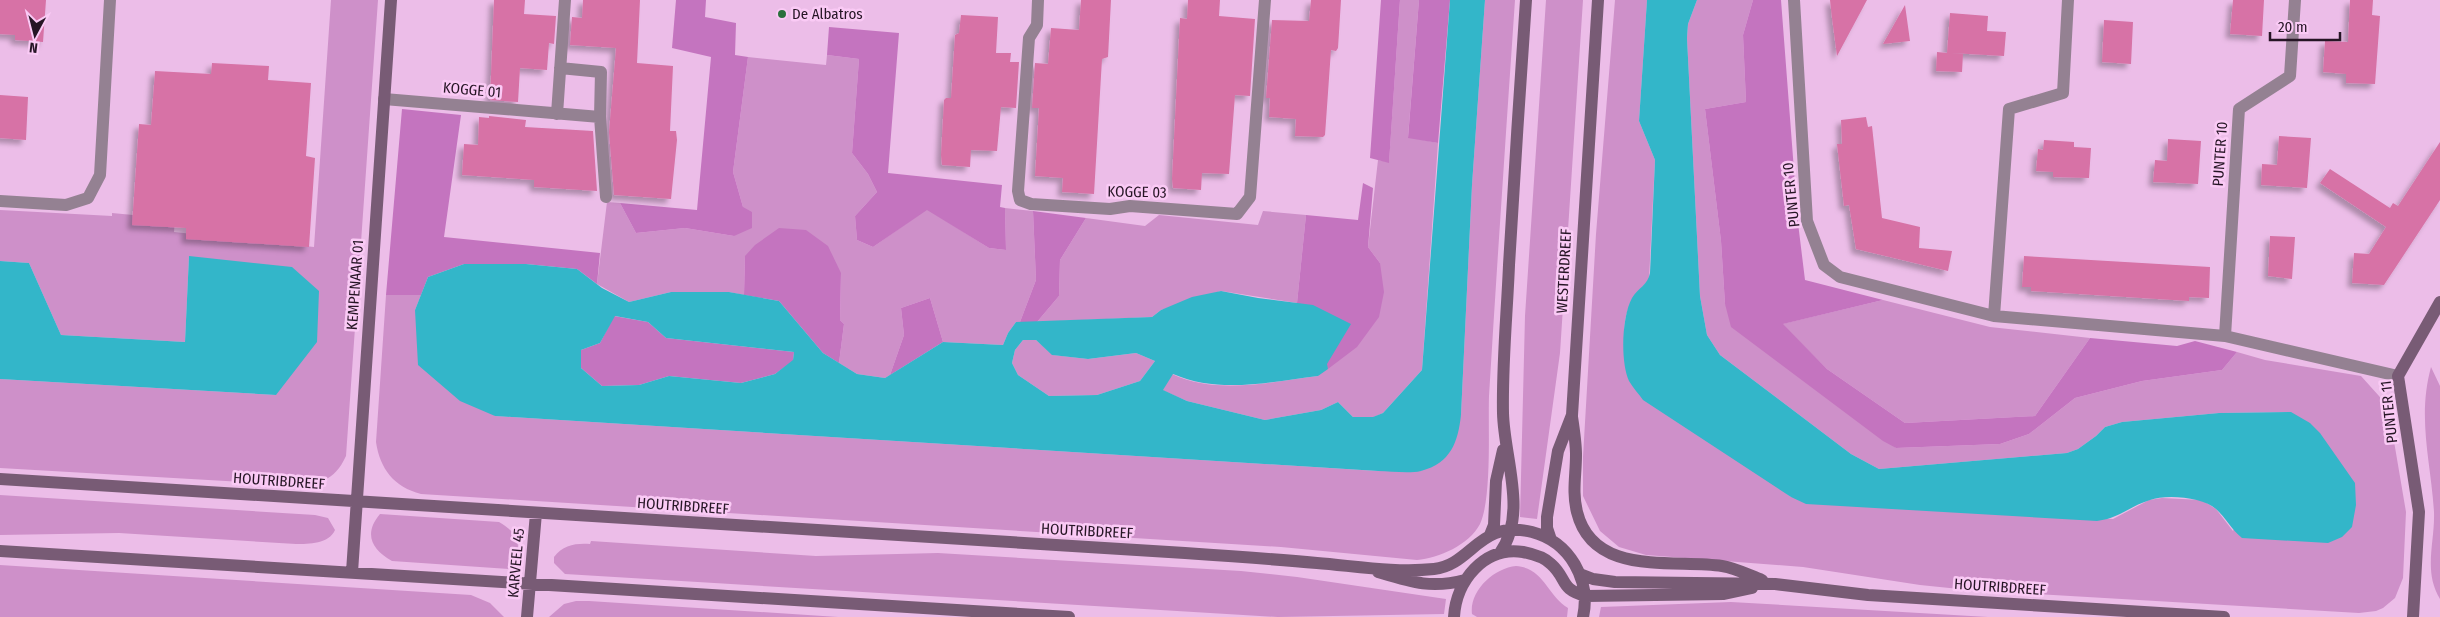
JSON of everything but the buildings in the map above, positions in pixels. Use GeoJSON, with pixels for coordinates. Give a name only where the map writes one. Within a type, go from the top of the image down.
{"type":"FeatureCollection","features":[{"type":"Feature","properties":{"kind":"main road","name":"KEMPENAAR 01"},"geometry":{"type":"LineString","coordinates":[[352,572],[392,0]]}},
{"type":"Feature","properties":{"kind":"main road"},"geometry":{"type":"LineString","coordinates":[[1500,553],[1508,541],[1512,530],[1512,479],[1505,445],[1504,347],[1526,0]]}},
{"type":"Feature","properties":{"kind":"main road","name":"WESTERDREEF"},"geometry":{"type":"LineString","coordinates":[[1551,540],[1547,528],[1547,517],[1558,451],[1572,415],[1598,0]]}},
{"type":"Feature","properties":{"kind":"main road","name":"PUNTER 11"},"geometry":{"type":"LineString","coordinates":[[2414,617],[2419,512],[2398,376],[2440,302]]}},
{"type":"Feature","properties":{"kind":"main road"},"geometry":{"type":"LineString","coordinates":[[1572,415],[1576,454],[1575,502],[1582,525],[1595,542],[1612,554],[1627,559],[1642,562],[1723,566],[1775,584]]}},
{"type":"Feature","properties":{"kind":"main road"},"geometry":{"type":"LineString","coordinates":[[1490,535],[1494,525],[1496,481],[1505,445]]}},
{"type":"Feature","properties":{"kind":"main road","name":"HOUTRIBDREEF"},"geometry":{"type":"LineString","coordinates":[[0,479],[1194,554],[1364,568],[1435,569],[1459,559],[1470,548],[1490,535]]}},
{"type":"Feature","properties":{"kind":"main road","name":"KARVEEL 45"},"geometry":{"type":"LineString","coordinates":[[527,617],[536,513]]}},
{"type":"Feature","properties":{"kind":"main road"},"geometry":{"type":"LineString","coordinates":[[1490,535],[1512,530],[1532,532],[1551,540],[1571,558],[1580,574],[1586,596],[1583,617]]}},
{"type":"Feature","properties":{"kind":"main road"},"geometry":{"type":"LineString","coordinates":[[0,551],[1069,617]]}},
{"type":"Feature","properties":{"kind":"main road"},"geometry":{"type":"LineString","coordinates":[[1454,617],[1456,600],[1465,580],[1480,563],[1500,553],[1519,552],[1538,556],[1551,564],[1566,587],[1573,592],[1586,596]]}},
{"type":"Feature","properties":{"kind":"main road","name":"HOUTRIBDREEF"},"geometry":{"type":"LineString","coordinates":[[1364,568],[1417,584],[1436,586],[1465,580]]}},
{"type":"Feature","properties":{"kind":"main road","name":"HOUTRIBDREEF"},"geometry":{"type":"LineString","coordinates":[[1580,574],[1593,579],[1614,582],[1775,584],[1868,595],[2224,617]]}},
{"type":"Feature","properties":{"kind":"main road","name":"HOUTRIBDREEF"},"geometry":{"type":"LineString","coordinates":[[1586,596],[1724,594],[1775,584]]}},
{"type":"Feature","properties":{"kind":"street"},"geometry":{"type":"LineString","coordinates":[[0,201],[66,205],[88,198],[100,175],[110,0]]}},
{"type":"Feature","properties":{"kind":"street"},"geometry":{"type":"LineString","coordinates":[[557,114],[565,0]]}},
{"type":"Feature","properties":{"kind":"street","name":"KOGGE 03"},"geometry":{"type":"LineString","coordinates":[[1038,0],[1037,25],[1029,38],[1018,191],[1020,200],[1031,204],[1110,209],[1130,206],[1237,214],[1250,197],[1265,0]]}},
{"type":"Feature","properties":{"kind":"street","name":"PUNTER 10"},"geometry":{"type":"LineString","coordinates":[[1794,0],[1807,221],[1824,265],[1840,277],[1994,316],[2225,336],[2398,376]]}},
{"type":"Feature","properties":{"kind":"street"},"geometry":{"type":"LineString","coordinates":[[1994,316],[2009,109],[2063,93],[2068,0]]}},
{"type":"Feature","properties":{"kind":"street","name":"PUNTER 10"},"geometry":{"type":"LineString","coordinates":[[2225,336],[2240,109],[2290,76],[2295,0]]}},
{"type":"Feature","properties":{"kind":"street"},"geometry":{"type":"LineString","coordinates":[[560,68],[601,72],[600,117],[606,196]]}},
{"type":"Feature","properties":{"kind":"street","name":"KOGGE 01"},"geometry":{"type":"LineString","coordinates":[[384,98],[600,117]]}},
{"type":"Feature","properties":{"kind":"shaded area"},"geometry":{"type":"Polygon","coordinates":[[[331,0],[378,0],[346,456],[341,465],[325,480],[311,484],[293,485],[0,468],[0,379],[276,395],[189,256],[185,342],[61,335],[29,263],[0,261],[0,210],[112,216],[112,213],[175,219],[174,232],[314,247],[331,0]]]}},
{"type":"Feature","properties":{"kind":"shaded area"},"geometry":{"type":"Polygon","coordinates":[[[676,0],[706,0],[705,17],[736,23],[735,55],[748,57],[733,172],[743,207],[752,212],[752,228],[734,236],[685,228],[636,233],[620,203],[697,210],[711,57],[672,48],[676,0]]]}},
{"type":"Feature","properties":{"kind":"shaded area"},"geometry":{"type":"Polygon","coordinates":[[[1381,0],[1400,0],[1389,163],[1370,158],[1381,0]]]}},
{"type":"Feature","properties":{"kind":"shaded area"},"geometry":{"type":"Polygon","coordinates":[[[1400,0],[1419,0],[1408,137],[1438,143],[1422,370],[1383,413],[1374,417],[1353,417],[1338,402],[1321,410],[1265,420],[1187,401],[1162,390],[1172,374],[1207,384],[1225,385],[1263,384],[1318,376],[1380,263],[1368,247],[1378,160],[1389,162],[1400,0]]]}},
{"type":"Feature","properties":{"kind":"shaded area"},"geometry":{"type":"Polygon","coordinates":[[[1419,0],[1450,0],[1438,143],[1408,138],[1419,0]]]}},
{"type":"Feature","properties":{"kind":"shaded area"},"geometry":{"type":"Polygon","coordinates":[[[1485,0],[1515,0],[1489,396],[1488,481],[1484,512],[1480,524],[1469,538],[1444,553],[1417,560],[1281,547],[421,494],[411,491],[396,482],[381,461],[376,442],[386,295],[421,295],[415,310],[495,416],[1377,471],[1421,471],[1461,415],[1472,185],[1485,0]]]}},
{"type":"Feature","properties":{"kind":"shaded area"},"geometry":{"type":"Polygon","coordinates":[[[1546,0],[1583,0],[1560,353],[1537,519],[1520,517],[1525,316],[1546,0]]]}},
{"type":"Feature","properties":{"kind":"shaded area"},"geometry":{"type":"Polygon","coordinates":[[[1615,0],[1647,0],[1639,121],[1655,160],[1649,280],[1632,301],[1625,320],[1625,367],[1791,497],[2113,519],[2149,500],[2162,498],[2202,500],[2216,509],[2233,531],[2291,412],[2219,413],[2122,422],[2105,427],[2078,449],[2067,453],[1879,469],[1851,454],[1720,355],[1707,335],[1700,296],[1687,38],[1688,24],[1697,0],[1753,0],[1743,35],[1746,102],[1705,109],[1721,241],[1725,304],[1896,448],[2000,444],[2029,434],[2075,398],[2142,381],[2222,370],[2237,352],[2265,360],[2361,376],[2388,406],[2406,512],[2403,578],[2395,598],[2376,611],[2359,613],[1969,590],[1920,585],[1803,567],[1646,555],[1619,547],[1600,531],[1583,496],[1583,457],[1596,234],[1615,0]]]}},
{"type":"Feature","properties":{"kind":"shaded area"},"geometry":{"type":"Polygon","coordinates":[[[1753,0],[1781,0],[1798,223],[1805,280],[1883,300],[1783,324],[1827,369],[1905,423],[2035,416],[2090,338],[2177,346],[2195,341],[2237,352],[2222,370],[2142,381],[2075,398],[2029,434],[2000,444],[1896,448],[1883,441],[1731,327],[1725,304],[1721,241],[1705,109],[1746,102],[1743,35],[1753,0]]]}},
{"type":"Feature","properties":{"kind":"shaded area"},"geometry":{"type":"Polygon","coordinates":[[[829,27],[899,33],[888,173],[1002,185],[1000,207],[1005,208],[1006,250],[989,248],[927,210],[873,247],[857,240],[855,216],[877,192],[868,174],[852,153],[859,59],[827,55],[829,27]]]}},
{"type":"Feature","properties":{"kind":"shaded area"},"geometry":{"type":"Polygon","coordinates":[[[827,55],[859,59],[852,153],[868,174],[877,192],[855,216],[857,240],[873,247],[927,209],[989,248],[1006,250],[1005,208],[1033,211],[1036,280],[1020,322],[1016,322],[1008,333],[1003,345],[943,342],[930,298],[901,308],[904,335],[890,375],[885,378],[857,374],[839,363],[844,324],[840,320],[841,273],[745,256],[744,295],[729,292],[671,292],[629,302],[597,284],[607,202],[620,203],[636,233],[685,228],[734,236],[743,207],[733,172],[748,57],[826,65],[827,55]]]}},
{"type":"Feature","properties":{"kind":"shaded area"},"geometry":{"type":"Polygon","coordinates":[[[402,109],[461,115],[444,237],[600,253],[597,284],[577,269],[526,264],[464,264],[428,277],[421,295],[386,295],[402,109]]]}},
{"type":"Feature","properties":{"kind":"shaded area"},"geometry":{"type":"Polygon","coordinates":[[[1363,183],[1373,188],[1368,247],[1380,263],[1384,292],[1379,317],[1357,347],[1328,369],[1297,303],[1306,215],[1358,220],[1363,183]]]}},
{"type":"Feature","properties":{"kind":"shaded area"},"geometry":{"type":"Polygon","coordinates":[[[1033,211],[1086,218],[1060,260],[1059,296],[1037,322],[1020,322],[1036,280],[1033,211]]]}},
{"type":"Feature","properties":{"kind":"shaded area"},"geometry":{"type":"Polygon","coordinates":[[[1263,211],[1306,215],[1297,303],[1221,291],[1161,310],[1152,317],[1037,322],[1059,296],[1060,260],[1086,218],[1145,226],[1159,215],[1258,225],[1263,211]]]}},
{"type":"Feature","properties":{"kind":"shaded area"},"geometry":{"type":"Polygon","coordinates":[[[779,228],[806,230],[828,246],[841,273],[840,320],[844,324],[839,363],[823,353],[779,301],[744,295],[745,256],[755,245],[779,228]]]}},
{"type":"Feature","properties":{"kind":"shaded area"},"geometry":{"type":"Polygon","coordinates":[[[930,298],[943,342],[890,375],[904,335],[901,308],[930,298]]]}},
{"type":"Feature","properties":{"kind":"shaded area"},"geometry":{"type":"Polygon","coordinates":[[[1883,300],[1990,327],[2090,338],[2035,416],[1905,423],[1827,369],[1782,324],[1883,300]]]}},
{"type":"Feature","properties":{"kind":"shaded area"},"geometry":{"type":"Polygon","coordinates":[[[614,316],[648,322],[666,338],[794,352],[793,361],[775,374],[741,383],[669,376],[639,385],[602,386],[581,368],[581,350],[600,343],[614,316]]]}},
{"type":"Feature","properties":{"kind":"shaded area"},"geometry":{"type":"Polygon","coordinates":[[[1023,340],[1036,340],[1053,355],[1088,359],[1136,353],[1155,361],[1140,381],[1097,395],[1049,396],[1018,375],[1012,363],[1015,350],[1023,340]]]}},
{"type":"Feature","properties":{"kind":"shaded area"},"geometry":{"type":"Polygon","coordinates":[[[2431,367],[2440,386],[2440,599],[2432,578],[2431,567],[2434,512],[2425,422],[2425,404],[2431,367]]]}},
{"type":"Feature","properties":{"kind":"shaded area"},"geometry":{"type":"Polygon","coordinates":[[[0,495],[315,515],[328,518],[335,530],[332,535],[323,541],[301,544],[119,533],[0,535],[0,495]]]}},
{"type":"Feature","properties":{"kind":"shaded area"},"geometry":{"type":"Polygon","coordinates":[[[380,514],[499,522],[511,531],[517,539],[517,563],[509,569],[392,561],[379,552],[372,541],[372,528],[380,514]]]}},
{"type":"Feature","properties":{"kind":"shaded area"},"geometry":{"type":"Polygon","coordinates":[[[591,541],[816,556],[938,553],[1241,571],[1297,577],[1446,599],[1444,614],[1278,617],[565,574],[554,563],[554,557],[566,547],[590,544],[591,541]]]}},
{"type":"Feature","properties":{"kind":"shaded area"},"geometry":{"type":"Polygon","coordinates":[[[0,565],[471,595],[490,603],[504,617],[0,617],[0,565]]]}},
{"type":"Feature","properties":{"kind":"shaded area"},"geometry":{"type":"Polygon","coordinates":[[[1516,566],[1525,568],[1539,577],[1561,603],[1568,608],[1567,617],[1477,617],[1472,614],[1472,605],[1475,597],[1485,582],[1499,571],[1516,566]]]}},
{"type":"Feature","properties":{"kind":"shaded area"},"geometry":{"type":"Polygon","coordinates":[[[576,601],[838,617],[549,617],[564,604],[576,601]]]}},
{"type":"Feature","properties":{"kind":"shaded area"},"geometry":{"type":"Polygon","coordinates":[[[1731,602],[1988,617],[1599,617],[1601,607],[1731,602]]]}},
{"type":"Feature","properties":{"kind":"water"},"geometry":{"type":"Polygon","coordinates":[[[1450,0],[1485,0],[1472,185],[1461,415],[1458,434],[1446,457],[1439,463],[1421,471],[1378,471],[495,416],[460,401],[418,365],[415,310],[428,277],[464,264],[526,264],[577,269],[602,288],[629,302],[671,292],[729,292],[779,301],[823,353],[857,374],[885,378],[943,342],[1003,345],[1008,333],[1016,322],[1152,317],[1161,310],[1192,297],[1221,291],[1313,305],[1351,324],[1327,364],[1328,369],[1318,376],[1244,385],[1226,385],[1208,384],[1173,374],[1163,390],[1187,401],[1265,420],[1321,410],[1338,402],[1353,417],[1373,417],[1383,413],[1422,370],[1450,0]],[[615,316],[600,343],[581,350],[581,368],[602,386],[639,385],[669,376],[741,383],[775,374],[793,360],[794,352],[666,338],[648,322],[615,316]],[[1023,340],[1015,350],[1012,363],[1018,375],[1049,396],[1097,395],[1140,381],[1155,361],[1136,353],[1088,359],[1052,355],[1036,340],[1023,340]]]}},
{"type":"Feature","properties":{"kind":"water"},"geometry":{"type":"Polygon","coordinates":[[[1647,0],[1697,0],[1688,24],[1687,38],[1700,296],[1707,335],[1720,355],[1851,454],[1879,469],[2067,453],[2078,449],[2105,427],[2122,422],[2219,413],[2291,412],[2310,423],[2320,433],[2355,483],[2356,505],[2352,527],[2342,537],[2328,543],[2242,538],[2220,512],[2210,505],[2194,499],[2174,497],[2150,500],[2119,515],[2097,521],[1806,504],[1791,497],[1643,400],[1629,381],[1626,372],[1623,339],[1626,316],[1632,298],[1645,284],[1650,273],[1655,160],[1639,121],[1647,0]]]}},
{"type":"Feature","properties":{"kind":"water"},"geometry":{"type":"Polygon","coordinates":[[[189,256],[292,267],[319,291],[317,342],[276,395],[0,379],[0,261],[29,263],[61,335],[185,342],[189,256]]]}},
{"type":"Feature","properties":{"kind":"place","name":"De Albatros"},"geometry":{"type":"Point","coordinates":[782,14]}}]}
